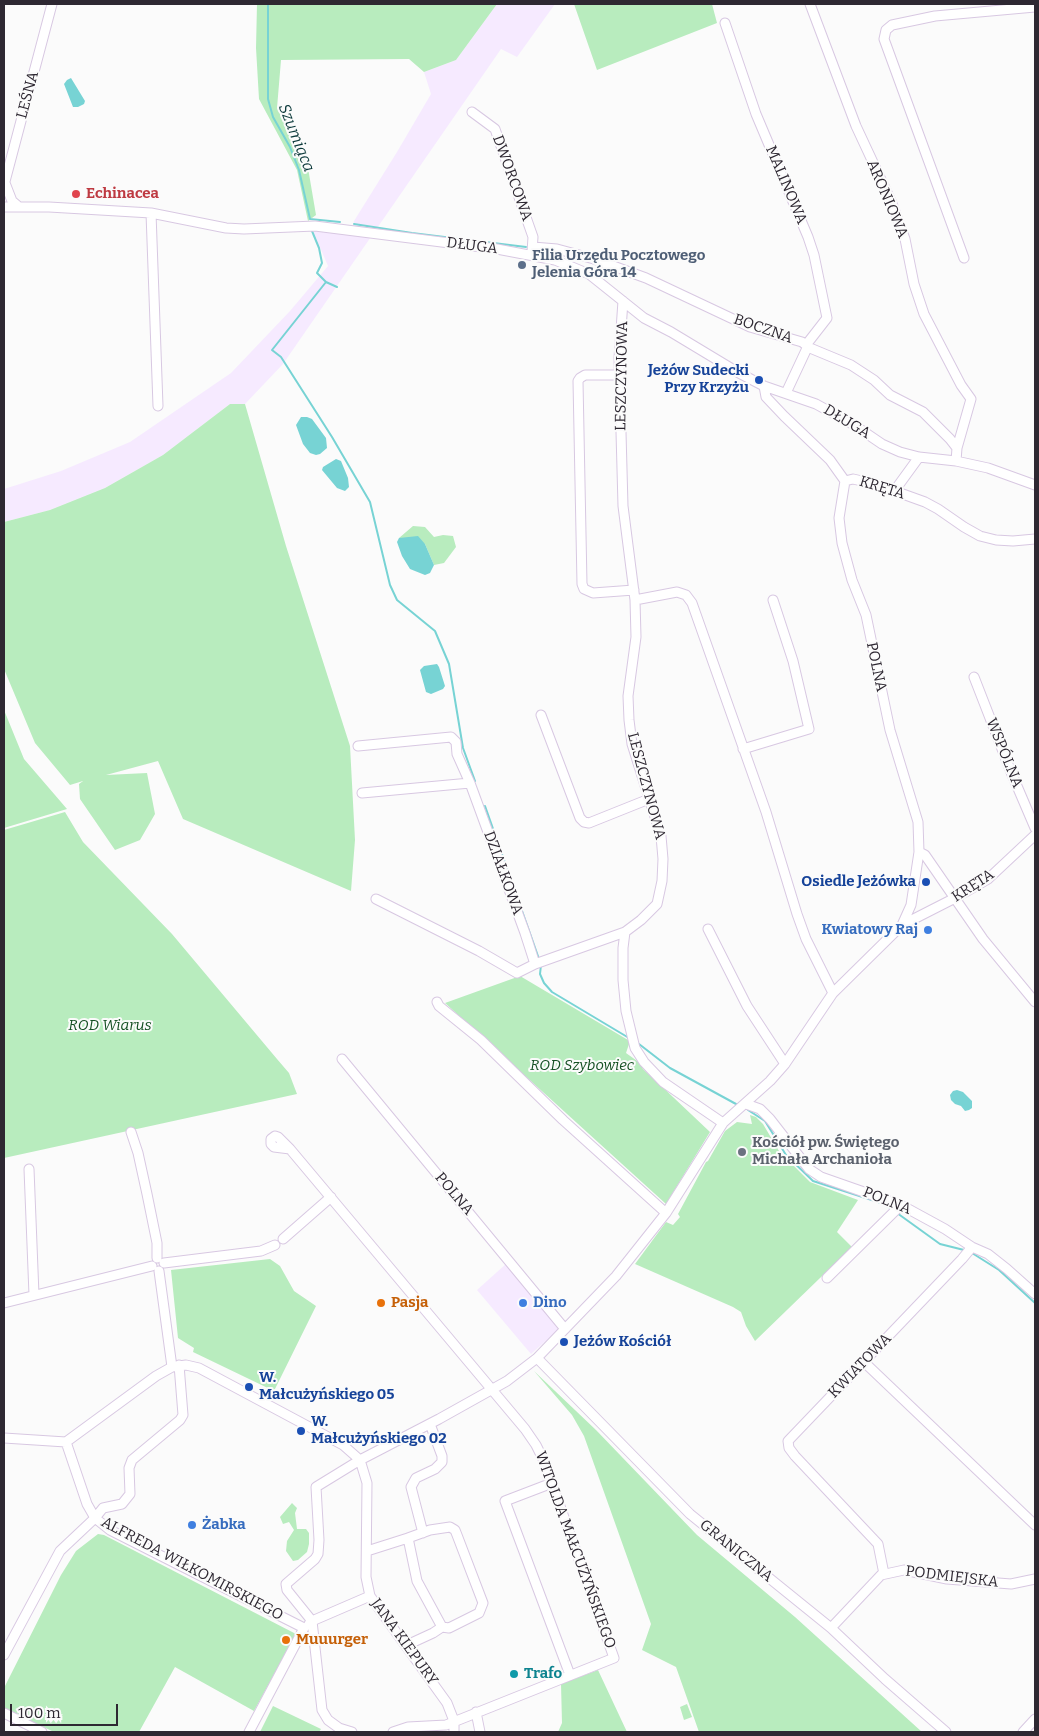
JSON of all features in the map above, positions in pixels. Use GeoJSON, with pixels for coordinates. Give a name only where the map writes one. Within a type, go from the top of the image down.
{"type":"FeatureCollection","features":[{"type":"Feature","properties":{"kind":"street","name":"LEŚNA"},"geometry":{"type":"LineString","coordinates":[[4,184],[52,4]]}},
{"type":"Feature","properties":{"kind":"street","name":"ARONIOWA"},"geometry":{"type":"LineString","coordinates":[[810,4],[856,126],[891,201],[905,239],[914,284],[924,314],[961,385],[971,399],[957,448]]}},
{"type":"Feature","properties":{"kind":"street"},"geometry":{"type":"LineString","coordinates":[[964,258],[884,39],[886,30],[892,25],[936,16],[1035,7]]}},
{"type":"Feature","properties":{"kind":"street","name":"MALINOWA"},"geometry":{"type":"LineString","coordinates":[[725,23],[765,136],[814,255],[827,318],[807,346]]}},
{"type":"Feature","properties":{"kind":"street","name":"DWORCOWA"},"geometry":{"type":"LineString","coordinates":[[472,112],[495,129],[533,237],[533,251]]}},
{"type":"Feature","properties":{"kind":"street"},"geometry":{"type":"LineString","coordinates":[[4,184],[12,201],[19,207]]}},
{"type":"Feature","properties":{"kind":"street","name":"DŁUGA"},"geometry":{"type":"LineString","coordinates":[[4,208],[19,207],[151,213],[226,228],[315,226],[533,251],[582,270],[600,281],[644,318],[764,386],[816,404],[854,425],[882,444],[900,452],[919,457],[956,461],[988,468],[1035,485]]}},
{"type":"Feature","properties":{"kind":"street"},"geometry":{"type":"LineString","coordinates":[[151,213],[158,406]]}},
{"type":"Feature","properties":{"kind":"street","name":"BOCZNA"},"geometry":{"type":"LineString","coordinates":[[533,251],[557,249],[587,257],[646,278],[750,327],[802,342],[851,365],[874,380],[890,395],[924,412],[950,438],[957,448]]}},
{"type":"Feature","properties":{"kind":"street","name":"LESZCZYNOWA"},"geometry":{"type":"LineString","coordinates":[[623,301],[620,375],[623,506],[635,600],[636,637],[628,696],[629,720],[632,744],[661,836],[664,859],[662,881],[656,904],[641,920],[625,932]]}},
{"type":"Feature","properties":{"kind":"street"},"geometry":{"type":"LineString","coordinates":[[786,393],[807,346]]}},
{"type":"Feature","properties":{"kind":"street"},"geometry":{"type":"LineString","coordinates":[[620,375],[585,375],[578,381],[582,584],[584,589],[593,593],[634,590]]}},
{"type":"Feature","properties":{"kind":"street","name":"KRĘTA"},"geometry":{"type":"LineString","coordinates":[[764,386],[766,397],[830,460],[845,482],[852,478],[895,490],[938,509],[964,528],[980,536],[996,540],[1013,541],[1035,538]]}},
{"type":"Feature","properties":{"kind":"street"},"geometry":{"type":"LineString","coordinates":[[956,461],[957,448]]}},
{"type":"Feature","properties":{"kind":"street"},"geometry":{"type":"LineString","coordinates":[[895,490],[919,457]]}},
{"type":"Feature","properties":{"kind":"street","name":"POLNA"},"geometry":{"type":"LineString","coordinates":[[491,1390],[507,1381],[537,1358],[616,1276],[666,1213],[723,1123],[746,1104],[785,1064],[834,993],[902,925],[911,906],[919,852],[918,822],[890,730],[866,615],[852,580],[842,543],[839,512],[845,482]]}},
{"type":"Feature","properties":{"kind":"street"},"geometry":{"type":"LineString","coordinates":[[635,600],[677,592],[686,595],[692,603],[766,812],[797,914],[810,947],[834,993]]}},
{"type":"Feature","properties":{"kind":"street"},"geometry":{"type":"LineString","coordinates":[[743,749],[809,729],[793,661],[773,600]]}},
{"type":"Feature","properties":{"kind":"street","name":"WSPÓLNA"},"geometry":{"type":"LineString","coordinates":[[974,677],[1010,772],[1035,828]]}},
{"type":"Feature","properties":{"kind":"street"},"geometry":{"type":"LineString","coordinates":[[541,715],[580,818],[584,822],[588,823],[649,799]]}},
{"type":"Feature","properties":{"kind":"street","name":"DZIAŁKOWA"},"geometry":{"type":"LineString","coordinates":[[358,746],[451,737],[456,742],[458,754],[525,933],[540,963]]}},
{"type":"Feature","properties":{"kind":"street"},"geometry":{"type":"LineString","coordinates":[[362,793],[470,783]]}},
{"type":"Feature","properties":{"kind":"street","name":"KRĘTA"},"geometry":{"type":"LineString","coordinates":[[902,925],[955,898],[988,878],[1035,835]]}},
{"type":"Feature","properties":{"kind":"street"},"geometry":{"type":"LineString","coordinates":[[919,852],[925,855],[984,939],[1035,1002]]}},
{"type":"Feature","properties":{"kind":"street"},"geometry":{"type":"LineString","coordinates":[[376,899],[479,951],[517,973],[625,932],[623,980],[626,1011],[636,1048],[644,1062],[663,1082],[723,1123]]}},
{"type":"Feature","properties":{"kind":"street"},"geometry":{"type":"LineString","coordinates":[[708,929],[747,1006],[785,1064]]}},
{"type":"Feature","properties":{"kind":"street"},"geometry":{"type":"LineString","coordinates":[[437,1002],[439,1006],[481,1040],[563,1120],[666,1213]]}},
{"type":"Feature","properties":{"kind":"street","name":"POLNA"},"geometry":{"type":"LineString","coordinates":[[342,1059],[565,1329]]}},
{"type":"Feature","properties":{"kind":"street","name":"POLNA"},"geometry":{"type":"LineString","coordinates":[[746,1104],[760,1109],[809,1169],[821,1177],[901,1204],[972,1247],[988,1254],[1035,1294]]}},
{"type":"Feature","properties":{"kind":"street"},"geometry":{"type":"LineString","coordinates":[[66,1442],[88,1504],[95,1518],[103,1508],[122,1504],[126,1501],[130,1494],[128,1468],[132,1460],[180,1420],[183,1415],[148,1194],[131,1132]]}},
{"type":"Feature","properties":{"kind":"street","name":"WITOLDA MAŁCUŻYŃSKIEGO"},"geometry":{"type":"LineString","coordinates":[[290,1149],[525,1429],[536,1445],[552,1483],[614,1658],[446,1725],[408,1727],[393,1732]]}},
{"type":"Feature","properties":{"kind":"street"},"geometry":{"type":"LineString","coordinates":[[30,1169],[34,1294]]}},
{"type":"Feature","properties":{"kind":"street"},"geometry":{"type":"LineString","coordinates":[[283,1240],[331,1197]]}},
{"type":"Feature","properties":{"kind":"street"},"geometry":{"type":"LineString","coordinates":[[827,1278],[901,1204]]}},
{"type":"Feature","properties":{"kind":"street"},"geometry":{"type":"LineString","coordinates":[[4,1302],[158,1264],[261,1251],[275,1245]]}},
{"type":"Feature","properties":{"kind":"street","name":"KWIATOWA"},"geometry":{"type":"LineString","coordinates":[[884,1574],[878,1544],[794,1456],[789,1448],[788,1441],[972,1247]]}},
{"type":"Feature","properties":{"kind":"street","name":"GRANICZNA"},"geometry":{"type":"LineString","coordinates":[[537,1358],[690,1514],[831,1628],[946,1732]]}},
{"type":"Feature","properties":{"kind":"street"},"geometry":{"type":"LineString","coordinates":[[864,1362],[1035,1526]]}},
{"type":"Feature","properties":{"kind":"street"},"geometry":{"type":"LineString","coordinates":[[4,1438],[66,1442],[156,1376],[175,1366],[199,1368],[343,1445],[360,1460]]}},
{"type":"Feature","properties":{"kind":"street"},"geometry":{"type":"LineString","coordinates":[[352,1732],[340,1728],[328,1720],[322,1710],[312,1621],[287,1590],[286,1584],[315,1559],[318,1554],[316,1487],[360,1460],[491,1390]]}},
{"type":"Feature","properties":{"kind":"street"},"geometry":{"type":"LineString","coordinates":[[423,1532],[411,1488],[416,1478],[435,1469],[442,1462],[442,1456],[430,1424]]}},
{"type":"Feature","properties":{"kind":"street","name":"JANA KIEPURY"},"geometry":{"type":"LineString","coordinates":[[360,1460],[366,1483],[366,1577],[370,1596],[448,1703],[454,1721],[454,1732]]}},
{"type":"Feature","properties":{"kind":"street"},"geometry":{"type":"LineString","coordinates":[[552,1483],[505,1501],[570,1675]]}},
{"type":"Feature","properties":{"kind":"street","name":"ALFREDA WIŁKOMIRSKIEGO"},"geometry":{"type":"LineString","coordinates":[[4,1655],[60,1551],[95,1518],[110,1530],[304,1628]]}},
{"type":"Feature","properties":{"kind":"street"},"geometry":{"type":"LineString","coordinates":[[366,1551],[423,1532],[450,1526],[455,1530],[483,1603],[479,1613],[448,1628],[442,1627],[406,1645]]}},
{"type":"Feature","properties":{"kind":"street"},"geometry":{"type":"LineString","coordinates":[[408,1538],[417,1581],[442,1627]]}},
{"type":"Feature","properties":{"kind":"street","name":"PODMIEJSKA"},"geometry":{"type":"LineString","coordinates":[[831,1628],[884,1574],[904,1570],[947,1579],[1011,1584],[1035,1579]]}},
{"type":"Feature","properties":{"kind":"street"},"geometry":{"type":"LineString","coordinates":[[249,1732],[304,1628],[312,1621],[370,1596]]}},
{"type":"Feature","properties":{"kind":"street"},"geometry":{"type":"LineString","coordinates":[[476,1712],[480,1732]]}},
{"type":"Feature","properties":{"kind":"street"},"geometry":{"type":"LineString","coordinates":[[4,1713],[42,1732]]}},
{"type":"Feature","properties":{"kind":"street"},"geometry":{"type":"LineString","coordinates":[[1023,1732],[1035,1719]]}},
{"type":"Feature","properties":{"kind":"shaded area"},"geometry":{"type":"Polygon","coordinates":[[[497,4],[555,4],[517,57],[501,49],[283,364],[245,404],[230,404],[163,455],[105,488],[50,510],[4,522],[4,489],[61,471],[130,442],[231,373],[290,311],[328,266],[313,231],[351,235],[354,221],[431,94],[424,72],[456,60],[497,4]]]}},
{"type":"Feature","properties":{"kind":"shaded area"},"geometry":{"type":"Polygon","coordinates":[[[507,1263],[558,1324],[559,1329],[531,1354],[477,1290],[507,1263]]]}},
{"type":"Feature","properties":{"kind":"green space"},"geometry":{"type":"Polygon","coordinates":[[[257,4],[497,4],[456,60],[424,72],[409,59],[281,60],[277,108],[308,168],[316,215],[308,221],[297,170],[259,99],[256,48],[257,4]]]}},
{"type":"Feature","properties":{"kind":"green space"},"geometry":{"type":"Polygon","coordinates":[[[574,4],[712,4],[717,23],[597,70],[574,4]]]}},
{"type":"Feature","properties":{"kind":"green space"},"geometry":{"type":"Polygon","coordinates":[[[230,404],[245,404],[286,546],[350,746],[355,840],[351,891],[183,819],[158,761],[106,775],[147,773],[155,814],[140,840],[115,850],[80,799],[79,784],[83,781],[70,785],[35,743],[4,669],[4,522],[50,510],[105,488],[163,455],[230,404]]]}},
{"type":"Feature","properties":{"kind":"green space"},"geometry":{"type":"Polygon","coordinates":[[[413,526],[425,527],[434,537],[443,535],[453,536],[456,547],[444,563],[434,565],[425,544],[399,538],[413,526]]]}},
{"type":"Feature","properties":{"kind":"green space"},"geometry":{"type":"Polygon","coordinates":[[[4,710],[24,759],[67,809],[4,828],[4,710]]]}},
{"type":"Feature","properties":{"kind":"green space","name":"ROD Wiarus"},"geometry":{"type":"Polygon","coordinates":[[[65,812],[83,842],[172,934],[289,1073],[297,1094],[4,1158],[4,830],[65,812]]]}},
{"type":"Feature","properties":{"kind":"green space","name":"ROD Szybowiec"},"geometry":{"type":"Polygon","coordinates":[[[520,976],[628,1040],[629,1044],[626,1053],[640,1063],[643,1069],[710,1132],[666,1204],[445,1003],[520,976]]]}},
{"type":"Feature","properties":{"kind":"green space"},"geometry":{"type":"Polygon","coordinates":[[[750,1115],[756,1117],[763,1124],[779,1151],[810,1182],[858,1200],[837,1232],[852,1247],[755,1341],[746,1326],[741,1312],[635,1264],[666,1222],[673,1225],[680,1217],[678,1214],[725,1131],[737,1122],[752,1124],[750,1115]]]}},
{"type":"Feature","properties":{"kind":"green space"},"geometry":{"type":"Polygon","coordinates":[[[270,1259],[280,1266],[294,1291],[316,1306],[274,1391],[193,1352],[194,1348],[178,1338],[171,1270],[270,1259]]]}},
{"type":"Feature","properties":{"kind":"green space"},"geometry":{"type":"Polygon","coordinates":[[[534,1371],[596,1430],[697,1535],[795,1617],[922,1732],[699,1732],[676,1667],[642,1650],[651,1624],[584,1436],[572,1415],[534,1371]]]}},
{"type":"Feature","properties":{"kind":"green space"},"geometry":{"type":"Polygon","coordinates":[[[292,1503],[297,1508],[295,1513],[297,1529],[306,1529],[309,1533],[307,1552],[298,1560],[293,1561],[286,1551],[287,1541],[294,1530],[289,1522],[283,1524],[280,1517],[292,1503]]]}},
{"type":"Feature","properties":{"kind":"green space"},"geometry":{"type":"Polygon","coordinates":[[[98,1534],[104,1535],[296,1634],[254,1711],[175,1667],[139,1732],[54,1732],[4,1708],[4,1688],[61,1575],[76,1551],[98,1534]]]}},
{"type":"Feature","properties":{"kind":"green space"},"geometry":{"type":"Polygon","coordinates":[[[598,1670],[627,1732],[558,1732],[562,1723],[561,1684],[598,1670]]]}},
{"type":"Feature","properties":{"kind":"green space"},"geometry":{"type":"Polygon","coordinates":[[[687,1704],[692,1717],[684,1720],[680,1707],[687,1704]]]}},
{"type":"Feature","properties":{"kind":"green space"},"geometry":{"type":"Polygon","coordinates":[[[273,1706],[321,1729],[319,1732],[260,1732],[273,1706]]]}},
{"type":"Feature","properties":{"kind":"water"},"geometry":{"type":"Polygon","coordinates":[[[71,78],[85,101],[84,104],[78,107],[73,107],[64,84],[71,78]]]}},
{"type":"Feature","properties":{"kind":"water"},"geometry":{"type":"Polygon","coordinates":[[[301,417],[312,419],[326,438],[327,448],[320,454],[310,453],[303,444],[296,425],[301,417]]]}},
{"type":"Feature","properties":{"kind":"water"},"geometry":{"type":"Polygon","coordinates":[[[336,459],[341,461],[348,478],[349,487],[345,491],[337,488],[322,470],[323,467],[336,459]]]}},
{"type":"Feature","properties":{"kind":"water"},"geometry":{"type":"Polygon","coordinates":[[[418,536],[425,544],[434,565],[430,573],[425,575],[410,569],[402,556],[397,542],[399,538],[418,536]]]}},
{"type":"Feature","properties":{"kind":"water"},"geometry":{"type":"Polygon","coordinates":[[[437,664],[445,686],[443,689],[431,694],[426,692],[420,670],[424,666],[437,664]]]}},
{"type":"Feature","properties":{"kind":"water"},"geometry":{"type":"Polygon","coordinates":[[[953,1091],[963,1092],[972,1101],[972,1108],[965,1111],[951,1100],[950,1095],[953,1091]]]}},
{"type":"Feature","properties":{"kind":"waterway","name":"Szumiąca"},"geometry":{"type":"LineString","coordinates":[[268,4],[268,99],[273,117],[290,147],[299,170],[310,219],[340,222]]}},
{"type":"Feature","properties":{"kind":"waterway","name":"Szumiąca"},"geometry":{"type":"LineString","coordinates":[[354,224],[526,247]]}},
{"type":"Feature","properties":{"kind":"waterway"},"geometry":{"type":"LineString","coordinates":[[312,231],[319,248],[322,263],[317,273],[326,282],[337,287]]}},
{"type":"Feature","properties":{"kind":"waterway"},"geometry":{"type":"LineString","coordinates":[[326,282],[272,350],[281,357],[332,437],[370,502],[390,585],[397,600],[435,631],[449,664],[463,748],[475,781]]}},
{"type":"Feature","properties":{"kind":"waterway"},"geometry":{"type":"LineString","coordinates":[[485,806],[539,959]]}},
{"type":"Feature","properties":{"kind":"waterway"},"geometry":{"type":"LineString","coordinates":[[541,965],[540,974],[544,983],[552,992],[629,1038]]}},
{"type":"Feature","properties":{"kind":"waterway"},"geometry":{"type":"LineString","coordinates":[[639,1044],[670,1068],[736,1104]]}},
{"type":"Feature","properties":{"kind":"waterway"},"geometry":{"type":"LineString","coordinates":[[748,1110],[765,1121],[786,1155],[813,1181],[881,1203],[890,1208]]}},
{"type":"Feature","properties":{"kind":"waterway"},"geometry":{"type":"LineString","coordinates":[[897,1213],[940,1244],[964,1250]]}},
{"type":"Feature","properties":{"kind":"waterway"},"geometry":{"type":"LineString","coordinates":[[972,1253],[999,1270],[1035,1303]]}},
{"type":"Feature","properties":{"kind":"place","name":"Echinacea"},"geometry":{"type":"Point","coordinates":[76,194]}},
{"type":"Feature","properties":{"kind":"place","name":"Filia Urzędu Pocztowego Jelenia Góra 14"},"geometry":{"type":"Point","coordinates":[522,265]}},
{"type":"Feature","properties":{"kind":"place","name":"Jeżów Sudecki Przy Krzyżu"},"geometry":{"type":"Point","coordinates":[759,380]}},
{"type":"Feature","properties":{"kind":"place","name":"Osiedle Jeżówka"},"geometry":{"type":"Point","coordinates":[926,882]}},
{"type":"Feature","properties":{"kind":"place","name":"Kwiatowy Raj"},"geometry":{"type":"Point","coordinates":[928,930]}},
{"type":"Feature","properties":{"kind":"place","name":"Kościół pw. Świętego Michała Archanioła"},"geometry":{"type":"Point","coordinates":[742,1152]}},
{"type":"Feature","properties":{"kind":"place","name":"Pasja"},"geometry":{"type":"Point","coordinates":[381,1303]}},
{"type":"Feature","properties":{"kind":"place","name":"Dino"},"geometry":{"type":"Point","coordinates":[523,1303]}},
{"type":"Feature","properties":{"kind":"place","name":"Jeżów Kościół"},"geometry":{"type":"Point","coordinates":[564,1342]}},
{"type":"Feature","properties":{"kind":"place","name":"W. Małcużyńskiego 05"},"geometry":{"type":"Point","coordinates":[249,1387]}},
{"type":"Feature","properties":{"kind":"place","name":"W. Małcużyńskiego 02"},"geometry":{"type":"Point","coordinates":[301,1431]}},
{"type":"Feature","properties":{"kind":"place","name":"Żabka"},"geometry":{"type":"Point","coordinates":[192,1525]}},
{"type":"Feature","properties":{"kind":"place","name":"Muuurger"},"geometry":{"type":"Point","coordinates":[286,1640]}},
{"type":"Feature","properties":{"kind":"place","name":"Trafo"},"geometry":{"type":"Point","coordinates":[514,1674]}}]}
